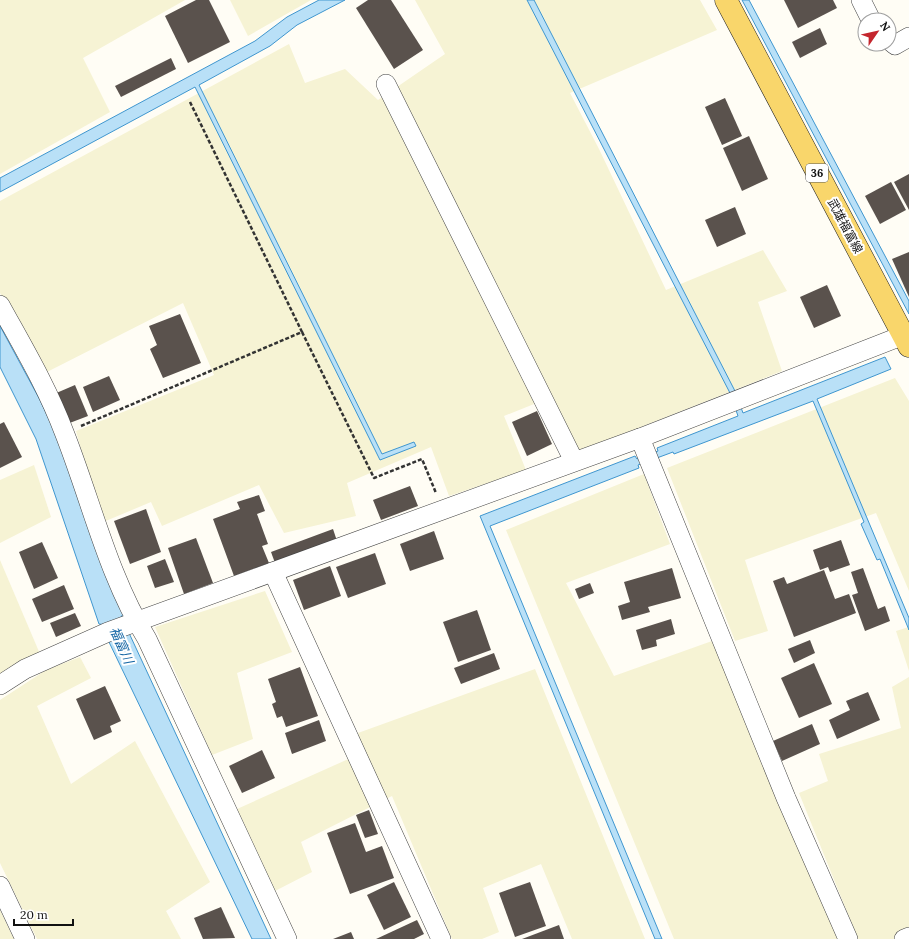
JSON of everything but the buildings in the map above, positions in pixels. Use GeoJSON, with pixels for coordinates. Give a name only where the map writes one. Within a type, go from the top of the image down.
{"type":"FeatureCollection","features":[{"type":"Feature","properties":{"kind":"main road","name":"武雄福富線"},"geometry":{"type":"LineString","coordinates":[[726,0],[907,338]]}},
{"type":"Feature","properties":{"kind":"street"},"geometry":{"type":"LineString","coordinates":[[861,0],[867,12]]}},
{"type":"Feature","properties":{"kind":"street"},"geometry":{"type":"LineString","coordinates":[[897,44],[909,37]]}},
{"type":"Feature","properties":{"kind":"street"},"geometry":{"type":"LineString","coordinates":[[386,84],[574,461]]}},
{"type":"Feature","properties":{"kind":"street"},"geometry":{"type":"LineString","coordinates":[[0,305],[50,396],[65,433],[132,624],[150,646],[287,939]]}},
{"type":"Feature","properties":{"kind":"street"},"geometry":{"type":"LineString","coordinates":[[0,685],[24,669],[108,632],[574,461],[645,452],[735,400],[907,338]]}},
{"type":"Feature","properties":{"kind":"street"},"geometry":{"type":"LineString","coordinates":[[645,452],[786,798],[848,939]]}},
{"type":"Feature","properties":{"kind":"street"},"geometry":{"type":"LineString","coordinates":[[272,572],[441,939]]}},
{"type":"Feature","properties":{"kind":"street"},"geometry":{"type":"LineString","coordinates":[[0,886],[25,939]]}},
{"type":"Feature","properties":{"kind":"street"},"geometry":{"type":"LineString","coordinates":[[904,939],[909,937]]}},
{"type":"Feature","properties":{"kind":"path"},"geometry":{"type":"LineString","coordinates":[[190,102],[374,478],[422,459],[443,509]]}},
{"type":"Feature","properties":{"kind":"path"},"geometry":{"type":"LineString","coordinates":[[65,433],[302,332]]}},
{"type":"Feature","properties":{"kind":"shaded area"},"geometry":{"type":"Polygon","coordinates":[[[0,0],[185,0],[83,58],[110,112],[0,174],[0,0]]]}},
{"type":"Feature","properties":{"kind":"shaded area"},"geometry":{"type":"Polygon","coordinates":[[[230,0],[311,0],[248,36],[230,0]]]}},
{"type":"Feature","properties":{"kind":"shaded area"},"geometry":{"type":"Polygon","coordinates":[[[415,0],[700,0],[717,30],[570,93],[599,149],[666,290],[763,250],[787,291],[758,302],[782,371],[578,452],[549,398],[504,416],[526,470],[449,496],[431,447],[347,483],[356,516],[284,533],[259,485],[162,526],[151,502],[101,523],[76,431],[214,375],[183,303],[45,373],[0,293],[0,201],[289,44],[305,83],[345,69],[378,100],[445,54],[415,0]]]}},
{"type":"Feature","properties":{"kind":"shaded area"},"geometry":{"type":"Polygon","coordinates":[[[895,378],[909,401],[909,591],[876,513],[745,560],[768,631],[735,641],[667,468],[895,378]]]}},
{"type":"Feature","properties":{"kind":"shaded area"},"geometry":{"type":"Polygon","coordinates":[[[34,465],[51,517],[0,543],[0,480],[34,465]]]}},
{"type":"Feature","properties":{"kind":"shaded area"},"geometry":{"type":"Polygon","coordinates":[[[644,474],[670,544],[566,583],[614,676],[712,641],[840,939],[674,939],[506,530],[644,474]]]}},
{"type":"Feature","properties":{"kind":"shaded area"},"geometry":{"type":"Polygon","coordinates":[[[0,560],[40,654],[0,675],[0,560]]]}},
{"type":"Feature","properties":{"kind":"shaded area"},"geometry":{"type":"Polygon","coordinates":[[[265,591],[292,652],[237,673],[253,739],[212,755],[155,627],[265,591]]]}},
{"type":"Feature","properties":{"kind":"shaded area"},"geometry":{"type":"Polygon","coordinates":[[[909,627],[909,671],[896,631],[909,627]]]}},
{"type":"Feature","properties":{"kind":"shaded area"},"geometry":{"type":"Polygon","coordinates":[[[80,657],[91,678],[37,706],[71,784],[135,741],[210,882],[166,911],[181,939],[37,939],[0,863],[0,700],[46,670],[80,657]]]}},
{"type":"Feature","properties":{"kind":"shaded area"},"geometry":{"type":"Polygon","coordinates":[[[535,669],[645,939],[572,939],[541,864],[483,888],[499,932],[482,939],[452,939],[392,796],[301,842],[312,872],[275,891],[237,809],[364,752],[358,733],[535,669]]]}},
{"type":"Feature","properties":{"kind":"shaded area"},"geometry":{"type":"Polygon","coordinates":[[[909,677],[909,939],[858,939],[799,793],[828,781],[819,754],[901,728],[892,687],[909,677]]]}},
{"type":"Feature","properties":{"kind":"shaded area"},"geometry":{"type":"Polygon","coordinates":[[[0,910],[14,939],[0,939],[0,910]]]}},
{"type":"Feature","properties":{"kind":"water"},"geometry":{"type":"Polygon","coordinates":[[[319,0],[345,0],[297,25],[270,46],[199,85],[382,454],[414,442],[416,446],[380,460],[195,87],[0,192],[0,178],[255,41],[287,17],[319,0]]]}},
{"type":"Feature","properties":{"kind":"water"},"geometry":{"type":"Polygon","coordinates":[[[527,0],[534,0],[735,391],[743,413],[885,357],[891,369],[817,399],[909,618],[909,630],[880,559],[877,560],[861,524],[864,522],[813,401],[674,454],[673,452],[638,465],[639,468],[490,526],[662,939],[655,939],[480,516],[635,456],[637,459],[658,451],[657,448],[738,416],[730,393],[527,0]]]}},
{"type":"Feature","properties":{"kind":"water"},"geometry":{"type":"Polygon","coordinates":[[[742,0],[749,0],[909,301],[909,314],[742,0]]]}},
{"type":"Feature","properties":{"kind":"water","name":"福富川"},"geometry":{"type":"Polygon","coordinates":[[[0,326],[40,400],[57,436],[123,614],[117,623],[129,633],[271,939],[252,939],[108,640],[107,625],[99,624],[36,439],[0,367],[0,326]]]}}]}
